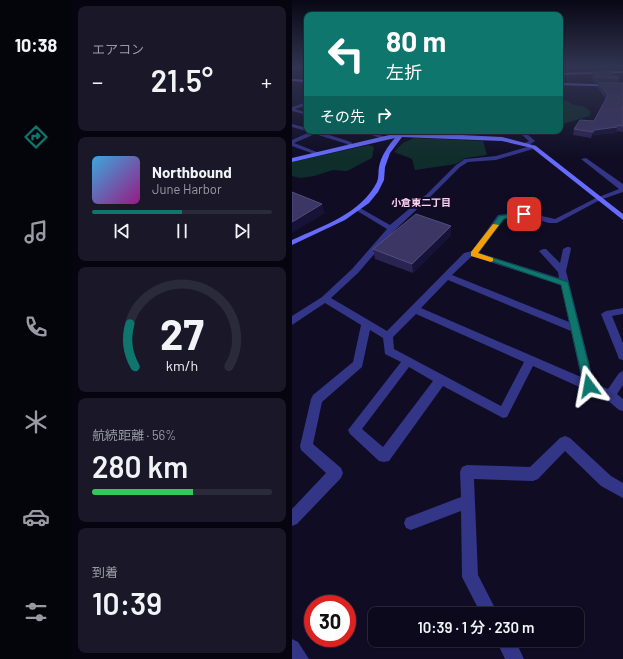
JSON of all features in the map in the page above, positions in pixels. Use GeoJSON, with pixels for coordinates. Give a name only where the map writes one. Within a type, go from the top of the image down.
{"type":"FeatureCollection","features":[{"type":"Feature","properties":{"kind":"street"},"geometry":{"type":"LineString","coordinates":[[292,110],[304,104]]}},
{"type":"Feature","properties":{"kind":"street"},"geometry":{"type":"LineString","coordinates":[[292,110],[304,113]]}},
{"type":"Feature","properties":{"kind":"street"},"geometry":{"type":"LineString","coordinates":[[292,125],[304,129]]}},
{"type":"Feature","properties":{"kind":"street"},"geometry":{"type":"LineString","coordinates":[[292,143],[309,134]]}},
{"type":"Feature","properties":{"kind":"street"},"geometry":{"type":"LineString","coordinates":[[324,134],[349,143],[351,146]]}},
{"type":"Feature","properties":{"kind":"street"},"geometry":{"type":"LineString","coordinates":[[373,134],[383,137]]}},
{"type":"Feature","properties":{"kind":"street"},"geometry":{"type":"LineString","coordinates":[[383,137],[387,134]]}},
{"type":"Feature","properties":{"kind":"street"},"geometry":{"type":"LineString","coordinates":[[292,160],[398,134]]}},
{"type":"Feature","properties":{"kind":"street"},"geometry":{"type":"LineString","coordinates":[[292,243],[340,221],[367,201],[376,190],[381,179],[384,160],[389,150],[402,134]]}},
{"type":"Feature","properties":{"kind":"street"},"geometry":{"type":"LineString","coordinates":[[420,134],[502,139],[530,146],[621,215]]}},
{"type":"Feature","properties":{"kind":"street"},"geometry":{"type":"LineString","coordinates":[[524,134],[532,141],[530,146]]}},
{"type":"Feature","properties":{"kind":"street"},"geometry":{"type":"LineString","coordinates":[[292,143],[319,154]]}},
{"type":"Feature","properties":{"kind":"street"},"geometry":{"type":"LineString","coordinates":[[292,321],[325,299],[354,271],[391,229],[429,195],[458,166],[467,160],[496,158],[530,146]]}},
{"type":"Feature","properties":{"kind":"street"},"geometry":{"type":"LineString","coordinates":[[474,254],[502,217],[524,214],[538,216],[552,222],[557,221],[598,199],[622,190],[623,186],[584,159]]}},
{"type":"Feature","properties":{"kind":"street"},"geometry":{"type":"LineString","coordinates":[[358,209],[391,229]]}},
{"type":"Feature","properties":{"kind":"street"},"geometry":{"type":"LineString","coordinates":[[567,249],[562,271],[589,386]]}},
{"type":"Feature","properties":{"kind":"street"},"geometry":{"type":"LineString","coordinates":[[543,251],[562,271]]}},
{"type":"Feature","properties":{"kind":"street"},"geometry":{"type":"LineString","coordinates":[[532,360],[503,413],[389,351],[388,336],[467,255],[474,254],[565,284]]}},
{"type":"Feature","properties":{"kind":"street"},"geometry":{"type":"LineString","coordinates":[[446,276],[576,328]]}},
{"type":"Feature","properties":{"kind":"street"},"geometry":{"type":"LineString","coordinates":[[325,299],[388,336]]}},
{"type":"Feature","properties":{"kind":"street"},"geometry":{"type":"LineString","coordinates":[[414,309],[610,395],[623,406]]}},
{"type":"Feature","properties":{"kind":"street"},"geometry":{"type":"LineString","coordinates":[[623,311],[606,314],[623,356]]}},
{"type":"Feature","properties":{"kind":"street"},"geometry":{"type":"LineString","coordinates":[[292,519],[336,473],[306,446],[317,399],[358,364],[366,323]]}},
{"type":"Feature","properties":{"kind":"street"},"geometry":{"type":"LineString","coordinates":[[408,361],[354,430],[384,456],[441,379]]}},
{"type":"Feature","properties":{"kind":"street"},"geometry":{"type":"LineString","coordinates":[[610,395],[623,376]]}},
{"type":"Feature","properties":{"kind":"street"},"geometry":{"type":"LineString","coordinates":[[486,607],[470,577],[467,472],[533,474],[565,442],[606,481],[623,491]]}},
{"type":"Feature","properties":{"kind":"street"},"geometry":{"type":"LineString","coordinates":[[411,523],[468,501]]}},
{"type":"Feature","properties":{"kind":"street"},"geometry":{"type":"LineString","coordinates":[[509,647],[515,659]]}},
{"type":"Feature","properties":{"kind":"street"},"geometry":{"type":"LineString","coordinates":[[292,648],[300,659]]}},
{"type":"Feature","properties":{"kind":"green space"},"geometry":{"type":"Polygon","coordinates":[[[563,99],[574,105],[583,106],[591,112],[589,116],[563,124],[563,99]]]}},
{"type":"Feature","properties":{"kind":"green space"},"geometry":{"type":"Polygon","coordinates":[[[414,138],[483,141],[487,155],[466,158],[456,164],[415,170],[412,159],[394,152],[403,143],[414,138]]]}},
{"type":"Feature","properties":{"kind":"green space"},"geometry":{"type":"Polygon","coordinates":[[[369,145],[374,147],[372,158],[347,171],[333,170],[314,176],[300,178],[292,176],[292,162],[369,145]]]}},
{"type":"Feature","properties":{"kind":"building"},"geometry":{"type":"Polygon","coordinates":[[[607,97],[623,97],[623,126],[618,125],[617,127],[594,130],[593,132],[574,129],[580,120],[594,121],[607,97]]]}},
{"type":"Feature","properties":{"kind":"building"},"geometry":{"type":"Polygon","coordinates":[[[292,192],[322,204],[292,222],[292,192]]]}},
{"type":"Feature","properties":{"kind":"building"},"geometry":{"type":"Polygon","coordinates":[[[416,214],[451,226],[412,264],[373,249],[416,214]]]}},
{"type":"Feature","properties":{"kind":"slow traffic"},"geometry":{"type":"LineString","coordinates":[[491,260],[474,254],[496,225]]}},
{"type":"Feature","properties":{"kind":"district","name":"小倉東二丁目"},"geometry":{"type":"Point","coordinates":[421,202]}},
{"type":"Feature","properties":{"kind":"route"},"geometry":{"type":"LineString","coordinates":[[524,214],[502,217],[474,254],[565,284],[589,386]]}}]}
